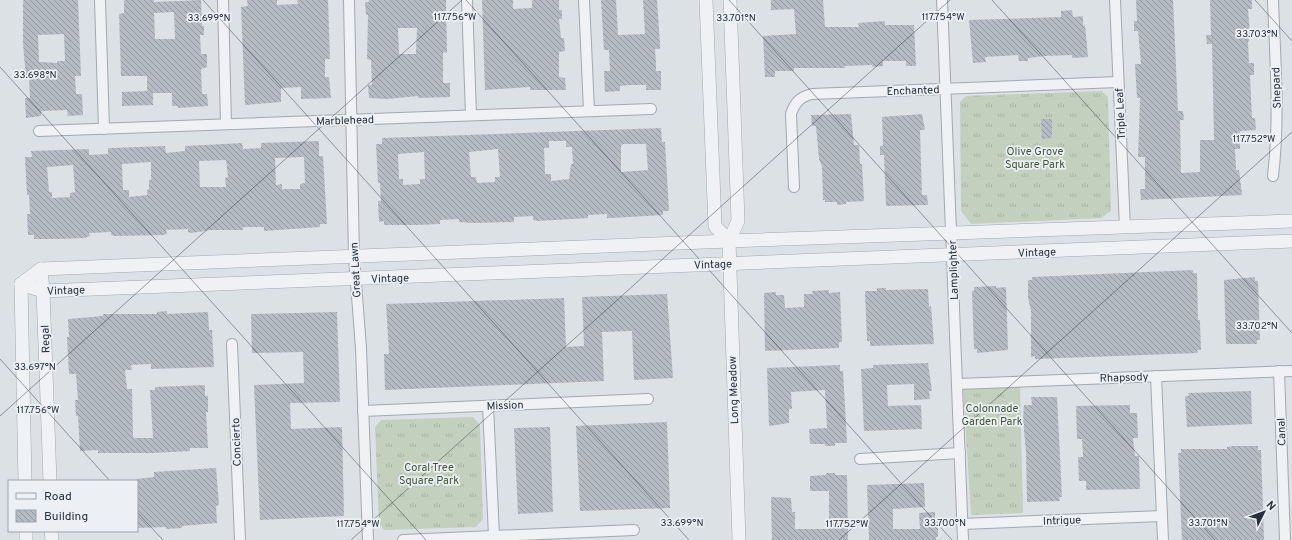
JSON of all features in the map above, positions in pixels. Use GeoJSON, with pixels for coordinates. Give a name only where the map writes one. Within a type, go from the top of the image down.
{"type":"FeatureCollection","features":[{"type":"Feature","properties":{"kind":"street"},"geometry":{"type":"LineString","coordinates":[[100,0],[104,129]]}},
{"type":"Feature","properties":{"kind":"street"},"geometry":{"type":"LineString","coordinates":[[223,0],[226,124]]}},
{"type":"Feature","properties":{"kind":"street","name":"Great Lawn"},"geometry":{"type":"LineString","coordinates":[[349,0],[354,279],[360,348],[368,540]]}},
{"type":"Feature","properties":{"kind":"street"},"geometry":{"type":"LineString","coordinates":[[467,0],[471,115]]}},
{"type":"Feature","properties":{"kind":"street"},"geometry":{"type":"LineString","coordinates":[[584,0],[589,111]]}},
{"type":"Feature","properties":{"kind":"street"},"geometry":{"type":"LineString","coordinates":[[706,0],[716,226],[729,241]]}},
{"type":"Feature","properties":{"kind":"street","name":"Long Meadow"},"geometry":{"type":"LineString","coordinates":[[730,0],[738,221],[729,241],[739,540]]}},
{"type":"Feature","properties":{"kind":"street","name":"Lamplighter"},"geometry":{"type":"LineString","coordinates":[[942,0],[963,540]]}},
{"type":"Feature","properties":{"kind":"street","name":"Triple Leaf"},"geometry":{"type":"LineString","coordinates":[[1115,0],[1125,228]]}},
{"type":"Feature","properties":{"kind":"street","name":"Shepard"},"geometry":{"type":"LineString","coordinates":[[1273,0],[1277,141],[1273,176]]}},
{"type":"Feature","properties":{"kind":"street","name":"Enchanted"},"geometry":{"type":"LineString","coordinates":[[794,187],[791,114],[798,100],[812,94],[1118,82]]}},
{"type":"Feature","properties":{"kind":"street","name":"Marblehead"},"geometry":{"type":"LineString","coordinates":[[40,131],[651,109]]}},
{"type":"Feature","properties":{"kind":"street","name":"Vintage"},"geometry":{"type":"LineString","coordinates":[[21,284],[41,269],[729,241],[1125,228],[1292,220]]}},
{"type":"Feature","properties":{"kind":"street","name":"Vintage"},"geometry":{"type":"LineString","coordinates":[[21,284],[43,291],[1292,241]]}},
{"type":"Feature","properties":{"kind":"street","name":"Regal"},"geometry":{"type":"LineString","coordinates":[[41,269],[50,480]]}},
{"type":"Feature","properties":{"kind":"street","name":"Regal"},"geometry":{"type":"LineString","coordinates":[[21,284],[25,480]]}},
{"type":"Feature","properties":{"kind":"street","name":"Concierto"},"geometry":{"type":"LineString","coordinates":[[232,344],[240,540]]}},
{"type":"Feature","properties":{"kind":"street","name":"Canal"},"geometry":{"type":"LineString","coordinates":[[1279,371],[1285,540]]}},
{"type":"Feature","properties":{"kind":"street","name":"Rhapsody"},"geometry":{"type":"LineString","coordinates":[[957,384],[1292,371]]}},
{"type":"Feature","properties":{"kind":"street"},"geometry":{"type":"LineString","coordinates":[[1156,376],[1163,540]]}},
{"type":"Feature","properties":{"kind":"street","name":"Mission"},"geometry":{"type":"LineString","coordinates":[[363,411],[648,399]]}},
{"type":"Feature","properties":{"kind":"street"},"geometry":{"type":"LineString","coordinates":[[488,406],[494,536]]}},
{"type":"Feature","properties":{"kind":"street"},"geometry":{"type":"LineString","coordinates":[[860,459],[960,453]]}},
{"type":"Feature","properties":{"kind":"street","name":"Intrigue"},"geometry":{"type":"LineString","coordinates":[[962,524],[1162,516]]}},
{"type":"Feature","properties":{"kind":"street"},"geometry":{"type":"LineString","coordinates":[[403,540],[634,530]]}},
{"type":"Feature","properties":{"kind":"green space","name":"Olive Grove Square Park"},"geometry":{"type":"Polygon","coordinates":[[[1102,91],[1108,97],[1111,211],[1101,218],[971,224],[961,211],[960,102],[966,96],[1102,91]]]}},
{"type":"Feature","properties":{"kind":"green space","name":"Colonnade Garden Park"},"geometry":{"type":"Polygon","coordinates":[[[963,387],[1020,387],[1023,513],[971,515],[963,387]]]}},
{"type":"Feature","properties":{"kind":"green space","name":"Coral Tree Square Park"},"geometry":{"type":"Polygon","coordinates":[[[473,417],[480,425],[483,519],[476,527],[384,530],[379,523],[375,427],[381,420],[473,417]]]}},
{"type":"Feature","properties":{"kind":"building"},"geometry":{"type":"Polygon","coordinates":[[[23,0],[78,0],[81,76],[75,76],[76,94],[82,94],[83,115],[68,116],[67,110],[41,111],[41,116],[26,118],[25,98],[30,98],[29,78],[26,78],[23,44],[23,0]],[[64,34],[38,35],[39,62],[57,63],[57,61],[65,61],[64,34]]]}},
{"type":"Feature","properties":{"kind":"building"},"geometry":{"type":"Polygon","coordinates":[[[124,0],[154,0],[154,2],[201,0],[202,26],[204,26],[204,35],[200,35],[201,54],[207,54],[207,67],[201,69],[202,94],[207,94],[208,106],[178,108],[178,106],[172,106],[172,93],[153,93],[153,105],[122,106],[122,92],[147,91],[147,76],[121,76],[119,14],[124,13],[124,0]],[[174,12],[154,13],[155,39],[175,39],[174,12]]]}},
{"type":"Feature","properties":{"kind":"building"},"geometry":{"type":"Polygon","coordinates":[[[247,0],[277,0],[277,5],[298,4],[297,0],[328,0],[330,59],[325,59],[325,77],[329,77],[331,98],[301,99],[301,87],[281,88],[281,102],[245,105],[241,7],[248,6],[247,0]]]}},
{"type":"Feature","properties":{"kind":"building"},"geometry":{"type":"Polygon","coordinates":[[[369,0],[446,0],[447,53],[443,52],[443,83],[450,83],[450,97],[418,98],[418,96],[387,99],[369,98],[368,85],[372,85],[371,60],[367,59],[368,15],[366,15],[365,2],[369,2],[369,0]],[[398,28],[399,54],[416,54],[417,28],[398,28]]]}},
{"type":"Feature","properties":{"kind":"building"},"geometry":{"type":"Polygon","coordinates":[[[482,0],[513,0],[513,9],[532,8],[532,0],[559,0],[559,10],[562,10],[562,19],[559,19],[561,38],[564,38],[565,51],[559,52],[559,77],[565,78],[566,90],[530,90],[530,87],[485,90],[482,0]]]}},
{"type":"Feature","properties":{"kind":"building"},"geometry":{"type":"Polygon","coordinates":[[[601,0],[616,0],[618,35],[645,34],[643,0],[657,0],[660,49],[655,49],[656,71],[661,71],[661,90],[646,90],[646,85],[630,85],[620,86],[620,91],[605,92],[604,71],[610,71],[609,50],[604,50],[601,0]]]}},
{"type":"Feature","properties":{"kind":"building"},"geometry":{"type":"Polygon","coordinates":[[[771,0],[823,0],[825,27],[859,27],[858,23],[885,21],[885,25],[914,25],[916,66],[906,66],[906,61],[883,61],[883,66],[873,67],[872,65],[844,66],[845,68],[794,68],[794,71],[775,71],[775,77],[765,77],[763,36],[796,34],[794,9],[771,10],[771,0]]]}},
{"type":"Feature","properties":{"kind":"building"},"geometry":{"type":"Polygon","coordinates":[[[1136,0],[1173,0],[1178,111],[1183,111],[1184,120],[1180,120],[1181,173],[1200,172],[1200,140],[1214,140],[1212,44],[1207,44],[1206,35],[1211,35],[1210,0],[1252,0],[1252,9],[1248,9],[1250,34],[1248,42],[1249,63],[1254,63],[1254,75],[1250,75],[1252,118],[1255,118],[1256,130],[1240,131],[1240,149],[1235,149],[1236,170],[1239,170],[1242,195],[1141,200],[1140,189],[1145,189],[1145,157],[1138,157],[1140,98],[1137,98],[1135,64],[1141,64],[1138,31],[1134,31],[1134,21],[1137,21],[1136,0]]]}},
{"type":"Feature","properties":{"kind":"building"},"geometry":{"type":"Polygon","coordinates":[[[1072,10],[1073,17],[1083,16],[1083,26],[1085,25],[1088,57],[1072,58],[1072,55],[1045,56],[1028,58],[1028,61],[1019,61],[1018,55],[985,57],[986,62],[973,63],[969,20],[1061,17],[1061,11],[1072,10]]]}},
{"type":"Feature","properties":{"kind":"building"},"geometry":{"type":"Polygon","coordinates":[[[851,114],[854,145],[859,145],[860,164],[862,164],[864,201],[846,202],[846,204],[837,205],[837,202],[825,202],[825,200],[823,200],[822,166],[819,159],[816,126],[812,126],[811,115],[851,114]]]}},
{"type":"Feature","properties":{"kind":"building"},"geometry":{"type":"Polygon","coordinates":[[[922,114],[925,130],[920,130],[922,195],[927,195],[928,205],[886,206],[884,155],[880,155],[880,146],[883,146],[882,117],[922,114]]]}},
{"type":"Feature","properties":{"kind":"building"},"geometry":{"type":"Polygon","coordinates":[[[1041,119],[1052,119],[1052,138],[1042,139],[1041,119]]]}},
{"type":"Feature","properties":{"kind":"building"},"geometry":{"type":"Polygon","coordinates":[[[661,128],[662,142],[665,142],[669,211],[663,211],[663,215],[612,218],[607,218],[607,214],[588,215],[588,218],[537,221],[533,220],[533,216],[514,217],[514,222],[474,223],[459,222],[459,219],[440,220],[440,224],[384,225],[384,221],[379,222],[378,201],[381,201],[380,183],[378,183],[376,144],[382,144],[382,138],[661,128]],[[549,141],[549,148],[544,148],[545,174],[551,174],[551,181],[569,179],[571,164],[573,164],[572,147],[566,147],[566,141],[549,141]],[[623,144],[621,146],[621,172],[648,170],[646,144],[623,144]],[[498,149],[469,152],[471,177],[476,177],[477,183],[495,182],[495,177],[500,177],[498,149]],[[424,152],[398,154],[399,179],[403,179],[403,185],[420,184],[420,179],[425,179],[424,152]]]}},
{"type":"Feature","properties":{"kind":"building"},"geometry":{"type":"Polygon","coordinates":[[[319,141],[319,156],[323,156],[327,224],[320,224],[320,227],[264,231],[264,227],[243,227],[243,230],[210,230],[192,233],[188,232],[188,229],[166,230],[167,234],[163,235],[115,236],[111,235],[111,232],[89,233],[90,236],[85,238],[34,239],[34,235],[28,235],[27,214],[30,214],[29,195],[27,195],[25,157],[32,157],[31,151],[89,149],[89,155],[108,154],[108,148],[165,146],[166,153],[185,151],[185,146],[242,143],[243,149],[261,148],[261,143],[319,141]],[[304,157],[275,158],[276,185],[282,184],[282,189],[300,189],[300,184],[305,183],[304,157]],[[226,160],[199,161],[200,187],[226,187],[225,178],[228,177],[226,160]],[[151,162],[122,164],[123,190],[129,190],[129,197],[147,195],[149,180],[151,180],[151,162]],[[73,165],[47,167],[49,192],[52,192],[52,198],[70,197],[70,193],[75,192],[73,165]]]}},
{"type":"Feature","properties":{"kind":"building"},"geometry":{"type":"Polygon","coordinates":[[[1193,270],[1193,273],[1197,273],[1198,320],[1200,320],[1201,350],[1197,350],[1198,353],[1035,359],[1035,356],[1031,357],[1031,311],[1028,298],[1028,280],[1032,280],[1032,277],[1193,270]]]}},
{"type":"Feature","properties":{"kind":"building"},"geometry":{"type":"Polygon","coordinates":[[[1255,277],[1255,281],[1258,281],[1260,340],[1257,340],[1257,344],[1226,344],[1224,280],[1255,277]]]}},
{"type":"Feature","properties":{"kind":"building"},"geometry":{"type":"Polygon","coordinates":[[[996,286],[996,288],[1006,287],[1008,350],[977,353],[977,349],[974,349],[972,291],[974,291],[974,287],[996,286]]]}},
{"type":"Feature","properties":{"kind":"building"},"geometry":{"type":"Polygon","coordinates":[[[877,288],[886,288],[886,290],[928,289],[934,344],[870,346],[870,341],[867,341],[865,291],[877,291],[877,288]]]}},
{"type":"Feature","properties":{"kind":"building"},"geometry":{"type":"Polygon","coordinates":[[[829,290],[829,293],[840,292],[842,342],[839,342],[839,348],[765,351],[764,293],[776,292],[776,295],[784,295],[785,308],[804,307],[804,294],[813,294],[812,291],[829,290]]]}},
{"type":"Feature","properties":{"kind":"building"},"geometry":{"type":"Polygon","coordinates":[[[667,294],[673,378],[634,380],[632,331],[602,332],[604,381],[385,390],[384,354],[389,354],[386,304],[564,298],[566,347],[584,346],[582,297],[667,294]]]}},
{"type":"Feature","properties":{"kind":"building"},"geometry":{"type":"Polygon","coordinates":[[[167,311],[167,314],[208,312],[209,330],[212,330],[214,367],[151,369],[151,364],[131,365],[132,370],[125,370],[127,389],[132,389],[133,437],[153,438],[150,390],[155,390],[155,387],[205,385],[205,396],[208,396],[208,412],[206,412],[208,448],[190,448],[190,451],[153,453],[98,453],[98,450],[80,451],[78,416],[76,416],[75,400],[78,400],[76,374],[69,374],[67,337],[69,337],[68,319],[103,316],[103,314],[157,314],[157,312],[167,311]]]}},
{"type":"Feature","properties":{"kind":"building"},"geometry":{"type":"Polygon","coordinates":[[[337,312],[340,402],[290,403],[291,429],[342,427],[344,516],[260,520],[254,385],[304,383],[303,352],[252,353],[251,314],[337,312]]]}},
{"type":"Feature","properties":{"kind":"building"},"geometry":{"type":"Polygon","coordinates":[[[928,363],[932,391],[929,391],[930,399],[914,400],[914,384],[887,385],[888,406],[921,405],[922,429],[864,431],[861,369],[873,368],[873,365],[928,363]]]}},
{"type":"Feature","properties":{"kind":"building"},"geometry":{"type":"Polygon","coordinates":[[[840,365],[840,371],[843,371],[847,443],[835,443],[835,446],[810,444],[809,429],[827,428],[825,390],[791,392],[792,409],[789,409],[789,423],[769,426],[767,368],[840,365]]]}},
{"type":"Feature","properties":{"kind":"building"},"geometry":{"type":"Polygon","coordinates":[[[1251,391],[1252,424],[1187,427],[1185,396],[1189,396],[1188,393],[1251,391]]]}},
{"type":"Feature","properties":{"kind":"building"},"geometry":{"type":"Polygon","coordinates":[[[1031,397],[1057,397],[1062,497],[1059,497],[1060,501],[1027,502],[1026,452],[1023,419],[1024,405],[1032,405],[1031,397]]]}},
{"type":"Feature","properties":{"kind":"building"},"geometry":{"type":"Polygon","coordinates":[[[1130,405],[1130,413],[1137,413],[1138,438],[1133,438],[1135,456],[1139,456],[1140,489],[1086,490],[1086,481],[1079,481],[1078,457],[1083,457],[1082,439],[1077,439],[1076,406],[1130,405]]]}},
{"type":"Feature","properties":{"kind":"building"},"geometry":{"type":"Polygon","coordinates":[[[667,422],[670,508],[580,511],[576,426],[667,422]]]}},
{"type":"Feature","properties":{"kind":"building"},"geometry":{"type":"Polygon","coordinates":[[[550,427],[553,512],[518,514],[514,428],[550,427]]]}},
{"type":"Feature","properties":{"kind":"building"},"geometry":{"type":"Polygon","coordinates":[[[1258,446],[1258,450],[1261,450],[1264,540],[1182,540],[1178,453],[1181,453],[1181,449],[1227,449],[1227,447],[1258,446]]]}},
{"type":"Feature","properties":{"kind":"building"},"geometry":{"type":"Polygon","coordinates":[[[216,468],[219,505],[216,506],[217,523],[182,526],[182,528],[138,528],[137,479],[154,477],[154,472],[216,468]]]}},
{"type":"Feature","properties":{"kind":"building"},"geometry":{"type":"Polygon","coordinates":[[[826,473],[847,475],[848,540],[772,540],[771,497],[791,498],[792,512],[795,512],[795,529],[829,529],[829,491],[810,491],[810,476],[826,475],[826,473]]]}},
{"type":"Feature","properties":{"kind":"building"},"geometry":{"type":"Polygon","coordinates":[[[924,483],[925,507],[893,509],[893,529],[920,529],[919,513],[935,512],[935,521],[938,521],[938,537],[936,537],[936,540],[869,540],[867,485],[924,483]]]}}]}
